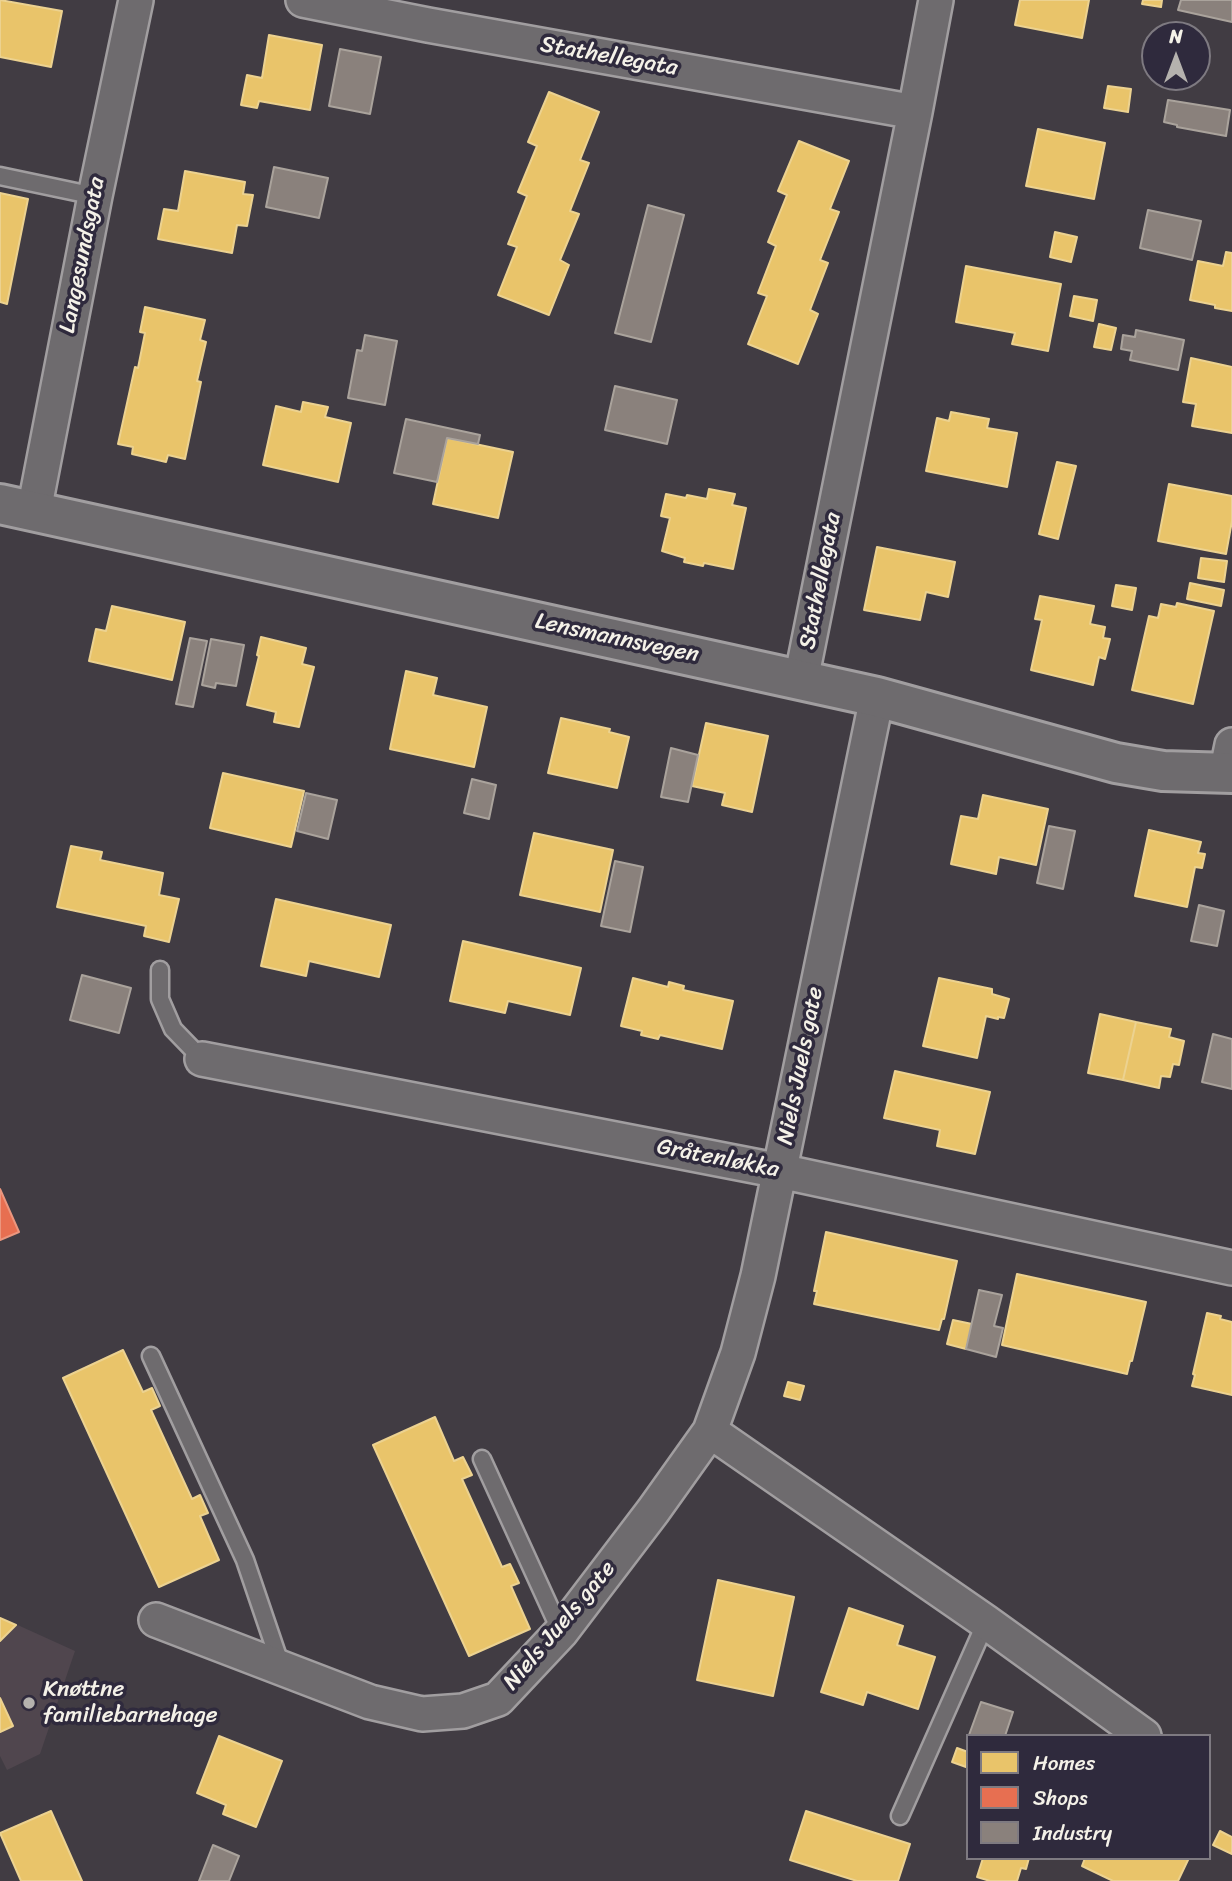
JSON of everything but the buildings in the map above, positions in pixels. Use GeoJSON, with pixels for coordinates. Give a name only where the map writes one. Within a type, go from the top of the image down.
{"type":"FeatureCollection","features":[{"type":"Feature","properties":{"kind":"street","name":"Langesundsgata"},"geometry":{"type":"LineString","coordinates":[[17,508],[95,196],[136,0]]}},
{"type":"Feature","properties":{"kind":"street","name":"Stathellegata"},"geometry":{"type":"LineString","coordinates":[[303,0],[915,112]]}},
{"type":"Feature","properties":{"kind":"street","name":"Stathellegata"},"geometry":{"type":"LineString","coordinates":[[801,680],[936,0]]}},
{"type":"Feature","properties":{"kind":"street","name":"Lensmannsvegen"},"geometry":{"type":"LineString","coordinates":[[17,508],[877,697],[1116,763],[1163,771],[1230,764]]}},
{"type":"Feature","properties":{"kind":"street","name":"Niels Juels gate"},"geometry":{"type":"LineString","coordinates":[[156,1620],[370,1702],[422,1714],[463,1712],[498,1699],[561,1632],[710,1431],[738,1353],[758,1276],[877,697]]}},
{"type":"Feature","properties":{"kind":"street","name":"Gråtenløkka"},"geometry":{"type":"LineString","coordinates":[[202,1059],[780,1171],[1232,1268]]}},
{"type":"Feature","properties":{"kind":"street"},"geometry":{"type":"LineString","coordinates":[[710,1431],[986,1622],[1141,1734]]}},
{"type":"Feature","properties":{"kind":"lane"},"geometry":{"type":"LineString","coordinates":[[0,176],[95,196]]}},
{"type":"Feature","properties":{"kind":"lane"},"geometry":{"type":"LineString","coordinates":[[160,970],[160,999],[173,1029],[202,1059]]}},
{"type":"Feature","properties":{"kind":"lane"},"geometry":{"type":"LineString","coordinates":[[151,1356],[245,1560],[282,1668]]}},
{"type":"Feature","properties":{"kind":"lane"},"geometry":{"type":"LineString","coordinates":[[482,1459],[561,1632]]}},
{"type":"Feature","properties":{"kind":"lane"},"geometry":{"type":"LineString","coordinates":[[900,1816],[986,1622]]}},
{"type":"Feature","properties":{"kind":"shaded area","name":"Knøttne familiebarnehage"},"geometry":{"type":"Polygon","coordinates":[[[0,1617],[75,1651],[40,1754],[7,1770],[0,1756],[0,1617]]]}},
{"type":"Feature","properties":{"kind":"place","name":"Knøttne familiebarnehage"},"geometry":{"type":"Point","coordinates":[29,1703]}}]}
